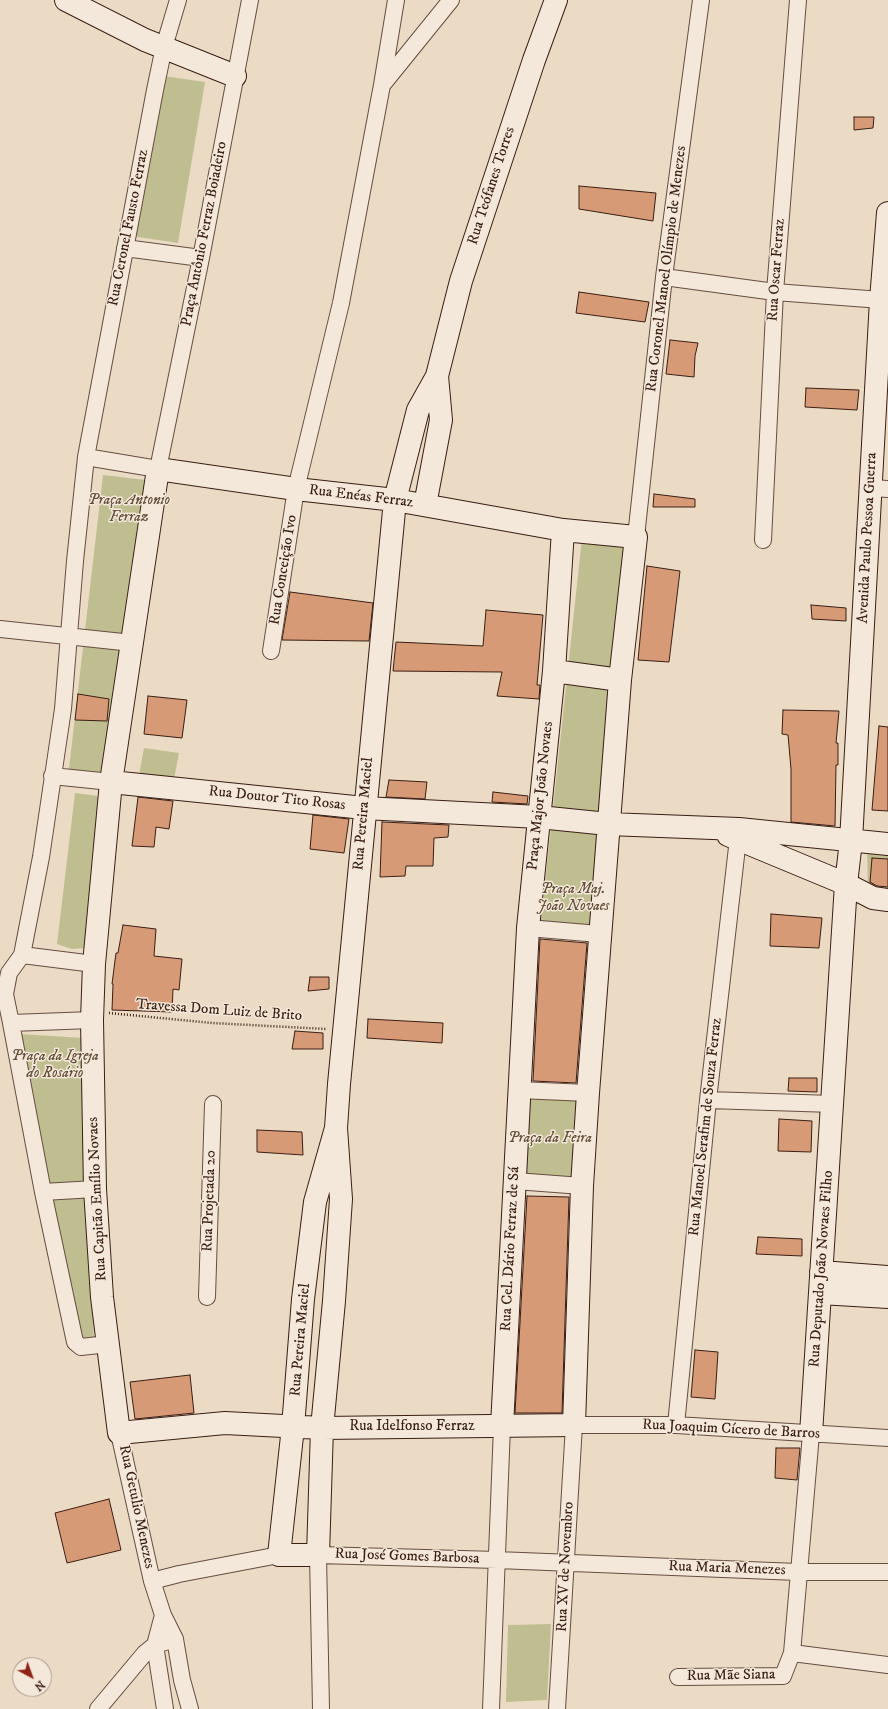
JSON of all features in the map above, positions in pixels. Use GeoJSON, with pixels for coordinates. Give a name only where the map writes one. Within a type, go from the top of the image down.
{"type":"FeatureCollection","features":[{"type":"Feature","properties":{"kind":"street"},"geometry":{"type":"LineString","coordinates":[[66,0],[145,40],[235,76]]}},
{"type":"Feature","properties":{"kind":"street","name":"Rua Ceronel Fausto Ferraz"},"geometry":{"type":"LineString","coordinates":[[86,457],[164,47],[178,0]]}},
{"type":"Feature","properties":{"kind":"street","name":"Praça Antônio Ferraz Boiadeiro"},"geometry":{"type":"LineString","coordinates":[[158,468],[201,258],[250,0]]}},
{"type":"Feature","properties":{"kind":"street","name":"Rua Conceição Ivo"},"geometry":{"type":"LineString","coordinates":[[271,651],[296,489],[341,303],[382,85],[396,0]]}},
{"type":"Feature","properties":{"kind":"street"},"geometry":{"type":"LineString","coordinates":[[382,85],[451,0]]}},
{"type":"Feature","properties":{"kind":"street","name":"Rua Teófanes Torres"},"geometry":{"type":"LineString","coordinates":[[437,376],[461,281],[534,60],[556,0]]}},
{"type":"Feature","properties":{"kind":"street","name":"Rua Coronel Manoel Olímpio de Menezes"},"geometry":{"type":"LineString","coordinates":[[636,537],[664,277],[701,0]]}},
{"type":"Feature","properties":{"kind":"street","name":"Rua Oscar Ferraz"},"geometry":{"type":"LineString","coordinates":[[763,540],[775,292],[798,0]]}},
{"type":"Feature","properties":{"kind":"street","name":"Avenida Paulo Pessoa Guerra"},"geometry":{"type":"LineString","coordinates":[[848,873],[880,489],[881,300],[888,226]]}},
{"type":"Feature","properties":{"kind":"street"},"geometry":{"type":"LineString","coordinates":[[125,248],[201,258]]}},
{"type":"Feature","properties":{"kind":"street"},"geometry":{"type":"LineString","coordinates":[[664,277],[775,292],[881,300]]}},
{"type":"Feature","properties":{"kind":"street"},"geometry":{"type":"LineString","coordinates":[[425,505],[441,420],[437,376]]}},
{"type":"Feature","properties":{"kind":"street","name":"Rua Pereira Maciel"},"geometry":{"type":"LineString","coordinates":[[318,1555],[322,1428],[334,1301],[341,1199],[336,1128],[364,808],[394,500],[418,410],[437,376]]}},
{"type":"Feature","properties":{"kind":"street"},"geometry":{"type":"LineString","coordinates":[[108,1344],[81,1347],[75,1342],[43,1192],[5,994],[10,973],[22,955],[41,857],[63,709],[68,635],[86,457],[158,468]]}},
{"type":"Feature","properties":{"kind":"street","name":"Rua Enéas Ferraz"},"geometry":{"type":"LineString","coordinates":[[158,468],[296,489],[394,500],[563,530],[636,537]]}},
{"type":"Feature","properties":{"kind":"street","name":"Rua Capitão Emílio Novaes"},"geometry":{"type":"LineString","coordinates":[[119,1432],[102,1297],[95,1189],[92,1016],[94,964],[111,782],[158,468]]}},
{"type":"Feature","properties":{"kind":"street","name":"Praça Major João Novaes"},"geometry":{"type":"LineString","coordinates":[[528,928],[554,671],[563,530]]}},
{"type":"Feature","properties":{"kind":"street"},"geometry":{"type":"LineString","coordinates":[[574,1425],[582,1186],[599,934],[620,680],[636,537]]}},
{"type":"Feature","properties":{"kind":"street"},"geometry":{"type":"LineString","coordinates":[[0,629],[68,635],[132,643]]}},
{"type":"Feature","properties":{"kind":"street"},"geometry":{"type":"LineString","coordinates":[[554,671],[620,680]]}},
{"type":"Feature","properties":{"kind":"street"},"geometry":{"type":"LineString","coordinates":[[52,776],[111,782]]}},
{"type":"Feature","properties":{"kind":"street","name":"Rua Doutor Tito Rosas"},"geometry":{"type":"LineString","coordinates":[[111,782],[364,808],[539,817],[608,824],[709,829],[738,834],[888,844]]}},
{"type":"Feature","properties":{"kind":"street"},"geometry":{"type":"LineString","coordinates":[[738,834],[848,873],[873,898],[888,900]]}},
{"type":"Feature","properties":{"kind":"street","name":"Rua Manoel Serafim de Souza Ferraz"},"geometry":{"type":"LineString","coordinates":[[676,1425],[708,1100],[738,834]]}},
{"type":"Feature","properties":{"kind":"street","name":"Rua Deputado João Novaes Filho"},"geometry":{"type":"LineString","coordinates":[[792,1653],[811,1434],[848,873]]}},
{"type":"Feature","properties":{"kind":"street"},"geometry":{"type":"LineString","coordinates":[[528,928],[599,934]]}},
{"type":"Feature","properties":{"kind":"street","name":"Rua Cel. Dário Ferraz de Sá"},"geometry":{"type":"LineString","coordinates":[[502,1426],[528,928]]}},
{"type":"Feature","properties":{"kind":"street"},"geometry":{"type":"LineString","coordinates":[[22,955],[94,964]]}},
{"type":"Feature","properties":{"kind":"street"},"geometry":{"type":"LineString","coordinates":[[11,1023],[92,1016]]}},
{"type":"Feature","properties":{"kind":"street"},"geometry":{"type":"LineString","coordinates":[[519,1090],[588,1093]]}},
{"type":"Feature","properties":{"kind":"street"},"geometry":{"type":"LineString","coordinates":[[708,1100],[833,1104]]}},
{"type":"Feature","properties":{"kind":"street","name":"Rua Projetada 20"},"geometry":{"type":"LineString","coordinates":[[208,1297],[213,1104]]}},
{"type":"Feature","properties":{"kind":"street","name":"Rua Pereira Maciel"},"geometry":{"type":"LineString","coordinates":[[279,1554],[293,1427],[303,1299],[315,1202],[336,1128]]}},
{"type":"Feature","properties":{"kind":"street"},"geometry":{"type":"LineString","coordinates":[[515,1181],[582,1186]]}},
{"type":"Feature","properties":{"kind":"street"},"geometry":{"type":"LineString","coordinates":[[43,1192],[95,1189]]}},
{"type":"Feature","properties":{"kind":"street"},"geometry":{"type":"LineString","coordinates":[[821,1272],[888,1277]]}},
{"type":"Feature","properties":{"kind":"street"},"geometry":{"type":"LineString","coordinates":[[820,1293],[888,1297]]}},
{"type":"Feature","properties":{"kind":"street"},"geometry":{"type":"LineString","coordinates":[[303,1299],[334,1301]]}},
{"type":"Feature","properties":{"kind":"street"},"geometry":{"type":"LineString","coordinates":[[119,1432],[225,1423],[293,1427]]}},
{"type":"Feature","properties":{"kind":"street","name":"Rua Joaquim Cícero de Barros"},"geometry":{"type":"LineString","coordinates":[[574,1425],[676,1425],[888,1438]]}},
{"type":"Feature","properties":{"kind":"street","name":"Rua Idelfonso Ferraz"},"geometry":{"type":"LineString","coordinates":[[293,1427],[322,1428],[574,1425]]}},
{"type":"Feature","properties":{"kind":"street","name":"Rua XV de Novembro"},"geometry":{"type":"LineString","coordinates":[[557,1709],[574,1425]]}},
{"type":"Feature","properties":{"kind":"street"},"geometry":{"type":"LineString","coordinates":[[491,1709],[502,1426]]}},
{"type":"Feature","properties":{"kind":"street","name":"Rua Getulio Menezes"},"geometry":{"type":"LineString","coordinates":[[119,1432],[152,1581],[163,1614],[176,1639],[182,1680],[190,1709]]}},
{"type":"Feature","properties":{"kind":"street"},"geometry":{"type":"LineString","coordinates":[[152,1581],[179,1574],[279,1554],[318,1555],[321,1709]]}},
{"type":"Feature","properties":{"kind":"street","name":"Rua José Gomes Barbosa"},"geometry":{"type":"LineString","coordinates":[[318,1555],[566,1563]]}},
{"type":"Feature","properties":{"kind":"street","name":"Rua Maria Menezes"},"geometry":{"type":"LineString","coordinates":[[566,1563],[798,1572],[888,1572]]}},
{"type":"Feature","properties":{"kind":"street"},"geometry":{"type":"LineString","coordinates":[[163,1614],[155,1645],[165,1709]]}},
{"type":"Feature","properties":{"kind":"street"},"geometry":{"type":"LineString","coordinates":[[98,1709],[145,1653],[155,1645],[176,1639]]}},
{"type":"Feature","properties":{"kind":"street","name":"Rua Mãe Siana"},"geometry":{"type":"LineString","coordinates":[[678,1677],[783,1676],[792,1653],[888,1664]]}},
{"type":"Feature","properties":{"kind":"path","name":"Travessa Dom Luiz de Brito"},"geometry":{"type":"LineString","coordinates":[[92,1016],[344,1030]]}},
{"type":"Feature","properties":{"kind":"green space"},"geometry":{"type":"Polygon","coordinates":[[[157,75],[205,82],[178,243],[131,236],[157,75]]]}},
{"type":"Feature","properties":{"kind":"green space","name":"Praça Antonio Ferraz"},"geometry":{"type":"Polygon","coordinates":[[[103,475],[163,482],[123,782],[68,777],[103,475]]]}},
{"type":"Feature","properties":{"kind":"green space","name":"Praça Maj. João Novaes"},"geometry":{"type":"Polygon","coordinates":[[[582,538],[633,545],[599,934],[540,929],[582,538]]]}},
{"type":"Feature","properties":{"kind":"green space"},"geometry":{"type":"Polygon","coordinates":[[[144,748],[179,753],[174,779],[139,775],[144,748]]]}},
{"type":"Feature","properties":{"kind":"green space"},"geometry":{"type":"Polygon","coordinates":[[[75,793],[105,797],[86,948],[72,949],[57,944],[75,793]]]}},
{"type":"Feature","properties":{"kind":"green space"},"geometry":{"type":"Polygon","coordinates":[[[867,841],[888,843],[888,898],[868,896],[867,841]]]}},
{"type":"Feature","properties":{"kind":"green space","name":"Praça da Igreja do Rosário"},"geometry":{"type":"Polygon","coordinates":[[[20,1034],[83,1038],[94,1341],[79,1343],[20,1034]]]}},
{"type":"Feature","properties":{"kind":"green space","name":"Praça da Feira"},"geometry":{"type":"Polygon","coordinates":[[[529,1098],[581,1101],[575,1181],[520,1177],[529,1098]]]}},
{"type":"Feature","properties":{"kind":"green space"},"geometry":{"type":"Polygon","coordinates":[[[551,1624],[547,1700],[506,1702],[508,1625],[551,1624]]]}},
{"type":"Feature","properties":{"kind":"building"},"geometry":{"type":"Polygon","coordinates":[[[854,117],[874,117],[873,128],[854,130],[854,117]]]}},
{"type":"Feature","properties":{"kind":"building"},"geometry":{"type":"Polygon","coordinates":[[[579,186],[656,193],[653,221],[579,209],[579,186]]]}},
{"type":"Feature","properties":{"kind":"building"},"geometry":{"type":"Polygon","coordinates":[[[579,292],[649,302],[645,322],[576,313],[579,292]]]}},
{"type":"Feature","properties":{"kind":"building"},"geometry":{"type":"Polygon","coordinates":[[[670,340],[698,343],[695,356],[694,377],[666,374],[670,340]]]}},
{"type":"Feature","properties":{"kind":"building"},"geometry":{"type":"Polygon","coordinates":[[[806,388],[859,390],[857,410],[805,407],[806,388]]]}},
{"type":"Feature","properties":{"kind":"building"},"geometry":{"type":"Polygon","coordinates":[[[654,494],[695,499],[695,507],[653,507],[654,494]]]}},
{"type":"Feature","properties":{"kind":"building"},"geometry":{"type":"Polygon","coordinates":[[[647,566],[680,571],[669,662],[638,660],[647,566]]]}},
{"type":"Feature","properties":{"kind":"building"},"geometry":{"type":"Polygon","coordinates":[[[290,592],[373,603],[369,641],[282,640],[290,592]]]}},
{"type":"Feature","properties":{"kind":"building"},"geometry":{"type":"Polygon","coordinates":[[[811,605],[846,608],[846,621],[812,619],[811,605]]]}},
{"type":"Feature","properties":{"kind":"building"},"geometry":{"type":"Polygon","coordinates":[[[486,610],[543,615],[537,685],[540,685],[539,699],[497,696],[502,672],[393,671],[396,642],[483,646],[486,610]]]}},
{"type":"Feature","properties":{"kind":"building"},"geometry":{"type":"Polygon","coordinates":[[[78,694],[109,699],[107,721],[75,720],[78,694]]]}},
{"type":"Feature","properties":{"kind":"building"},"geometry":{"type":"Polygon","coordinates":[[[148,696],[187,700],[182,738],[144,734],[148,696]]]}},
{"type":"Feature","properties":{"kind":"building"},"geometry":{"type":"Polygon","coordinates":[[[783,710],[839,711],[836,743],[838,743],[838,765],[836,765],[835,826],[791,822],[791,769],[788,735],[782,734],[783,710]]]}},
{"type":"Feature","properties":{"kind":"building"},"geometry":{"type":"Polygon","coordinates":[[[879,726],[888,727],[888,811],[872,810],[879,726]]]}},
{"type":"Feature","properties":{"kind":"building"},"geometry":{"type":"Polygon","coordinates":[[[389,780],[427,782],[425,799],[386,797],[389,780]]]}},
{"type":"Feature","properties":{"kind":"building"},"geometry":{"type":"Polygon","coordinates":[[[493,792],[528,796],[527,804],[492,802],[493,792]]]}},
{"type":"Feature","properties":{"kind":"building"},"geometry":{"type":"Polygon","coordinates":[[[138,797],[173,801],[169,829],[156,827],[154,847],[132,846],[138,797]]]}},
{"type":"Feature","properties":{"kind":"building"},"geometry":{"type":"Polygon","coordinates":[[[313,815],[349,819],[344,853],[310,849],[313,815]]]}},
{"type":"Feature","properties":{"kind":"building"},"geometry":{"type":"Polygon","coordinates":[[[382,822],[449,825],[448,837],[434,838],[433,866],[406,866],[405,876],[380,877],[382,822]]]}},
{"type":"Feature","properties":{"kind":"building"},"geometry":{"type":"Polygon","coordinates":[[[872,858],[888,859],[888,887],[877,886],[870,882],[872,858]]]}},
{"type":"Feature","properties":{"kind":"building"},"geometry":{"type":"Polygon","coordinates":[[[771,914],[822,918],[819,948],[770,946],[771,914]]]}},
{"type":"Feature","properties":{"kind":"building"},"geometry":{"type":"Polygon","coordinates":[[[123,925],[156,929],[154,956],[182,959],[179,990],[173,989],[172,1012],[112,1010],[112,984],[116,953],[118,953],[123,925]]]}},
{"type":"Feature","properties":{"kind":"building"},"geometry":{"type":"Polygon","coordinates":[[[540,939],[587,943],[576,1083],[533,1081],[540,939]]]}},
{"type":"Feature","properties":{"kind":"building"},"geometry":{"type":"Polygon","coordinates":[[[310,977],[329,977],[329,989],[308,991],[310,977]]]}},
{"type":"Feature","properties":{"kind":"building"},"geometry":{"type":"Polygon","coordinates":[[[368,1019],[443,1023],[442,1043],[367,1038],[368,1019]]]}},
{"type":"Feature","properties":{"kind":"building"},"geometry":{"type":"Polygon","coordinates":[[[295,1031],[323,1033],[323,1049],[292,1049],[295,1031]]]}},
{"type":"Feature","properties":{"kind":"building"},"geometry":{"type":"Polygon","coordinates":[[[789,1078],[817,1078],[817,1092],[788,1091],[789,1078]]]}},
{"type":"Feature","properties":{"kind":"building"},"geometry":{"type":"Polygon","coordinates":[[[779,1119],[812,1121],[811,1152],[778,1151],[779,1119]]]}},
{"type":"Feature","properties":{"kind":"building"},"geometry":{"type":"Polygon","coordinates":[[[257,1130],[302,1132],[303,1155],[257,1152],[257,1130]]]}},
{"type":"Feature","properties":{"kind":"building"},"geometry":{"type":"Polygon","coordinates":[[[527,1196],[569,1197],[562,1413],[515,1413],[527,1196]]]}},
{"type":"Feature","properties":{"kind":"building"},"geometry":{"type":"Polygon","coordinates":[[[758,1237],[802,1239],[802,1256],[756,1254],[758,1237]]]}},
{"type":"Feature","properties":{"kind":"building"},"geometry":{"type":"Polygon","coordinates":[[[695,1350],[718,1352],[715,1399],[691,1397],[695,1350]]]}},
{"type":"Feature","properties":{"kind":"building"},"geometry":{"type":"Polygon","coordinates":[[[190,1375],[194,1413],[135,1419],[130,1382],[190,1375]]]}},
{"type":"Feature","properties":{"kind":"building"},"geometry":{"type":"Polygon","coordinates":[[[776,1448],[800,1448],[797,1480],[775,1478],[776,1448]]]}},
{"type":"Feature","properties":{"kind":"building"},"geometry":{"type":"Polygon","coordinates":[[[109,1499],[121,1550],[67,1563],[55,1513],[109,1499]]]}}]}
